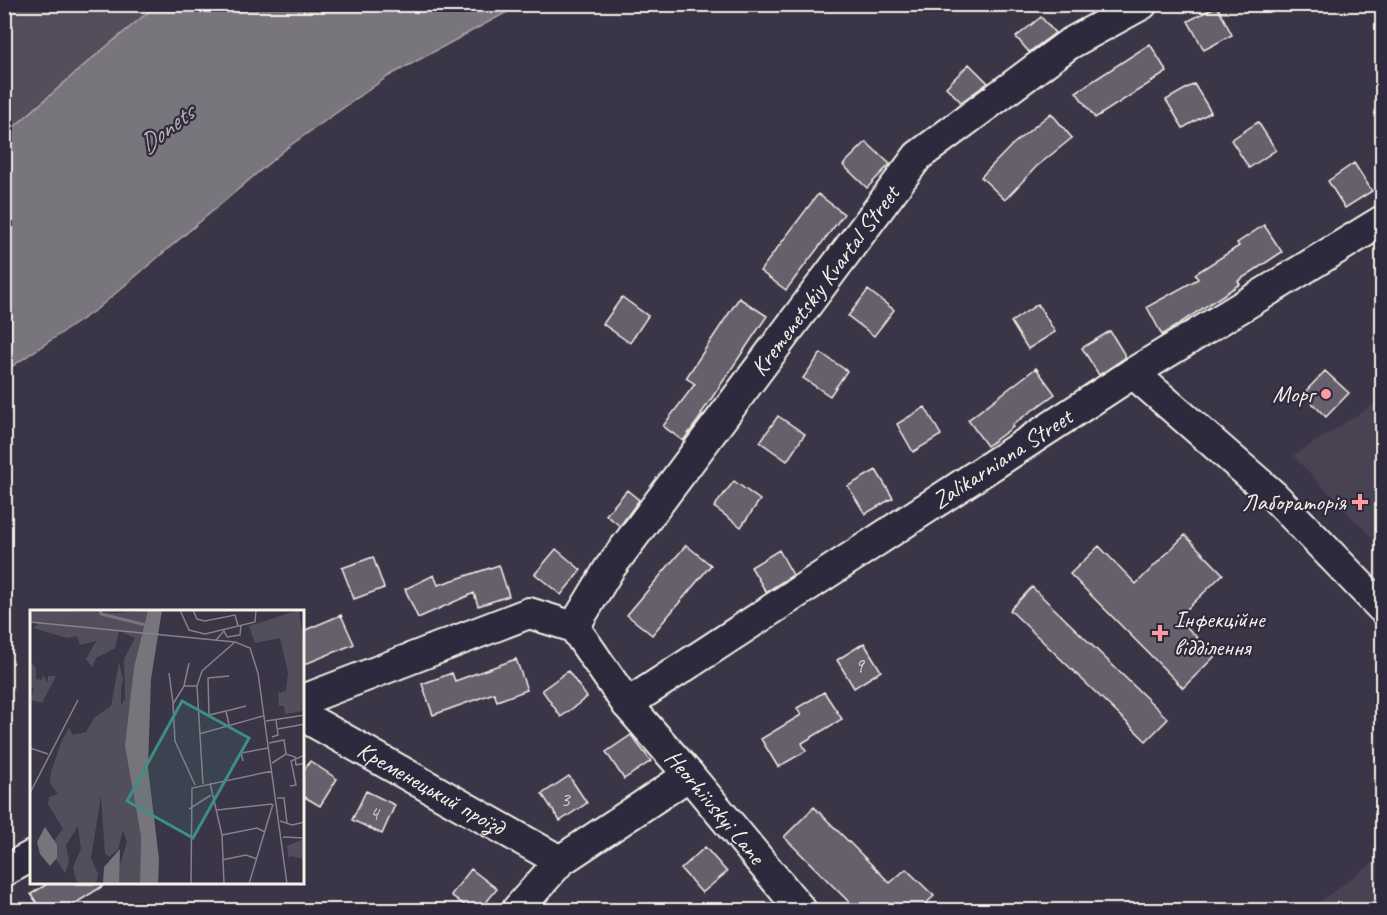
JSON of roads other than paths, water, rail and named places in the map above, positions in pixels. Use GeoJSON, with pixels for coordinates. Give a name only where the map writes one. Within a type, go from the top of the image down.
{"type":"FeatureCollection","features":[{"type":"Feature","properties":{"kind":"street","name":"Kremenetskiy Kvartal Street"},"geometry":{"type":"LineString","coordinates":[[574,627],[609,569],[918,156],[1069,44],[1142,4]]}},
{"type":"Feature","properties":{"kind":"street","name":"Zalikarniana Street"},"geometry":{"type":"LineString","coordinates":[[627,704],[1133,373],[1383,221]]}},
{"type":"Feature","properties":{"kind":"street"},"geometry":{"type":"LineString","coordinates":[[1133,373],[1273,495],[1383,608]]}},
{"type":"Feature","properties":{"kind":"street"},"geometry":{"type":"LineString","coordinates":[[304,700],[529,613],[574,627],[627,704]]}},
{"type":"Feature","properties":{"kind":"street","name":"Heorhiivskyi Lane"},"geometry":{"type":"LineString","coordinates":[[627,704],[801,910]]}},
{"type":"Feature","properties":{"kind":"street","name":"Кременецький проїзд"},"geometry":{"type":"LineString","coordinates":[[304,717],[560,861]]}},
{"type":"Feature","properties":{"kind":"street"},"geometry":{"type":"LineString","coordinates":[[517,910],[560,861],[689,775]]}},
{"type":"Feature","properties":{"kind":"street"},"geometry":{"type":"LineString","coordinates":[[4,872],[30,857]]}},
{"type":"Feature","properties":{"kind":"water","name":"Donets"},"geometry":{"type":"Polygon","coordinates":[[[157,5],[520,5],[387,77],[288,147],[97,309],[5,371],[5,135],[157,5]]]}},
{"type":"Feature","properties":{"kind":"place","name":"Морг"},"geometry":{"type":"Point","coordinates":[1326,394]}},
{"type":"Feature","properties":{"kind":"place","name":"Лабораторія"},"geometry":{"type":"Point","coordinates":[1360,502]}},
{"type":"Feature","properties":{"kind":"place","name":"Інфекційне відділення"},"geometry":{"type":"Point","coordinates":[1160,633]}}]}
